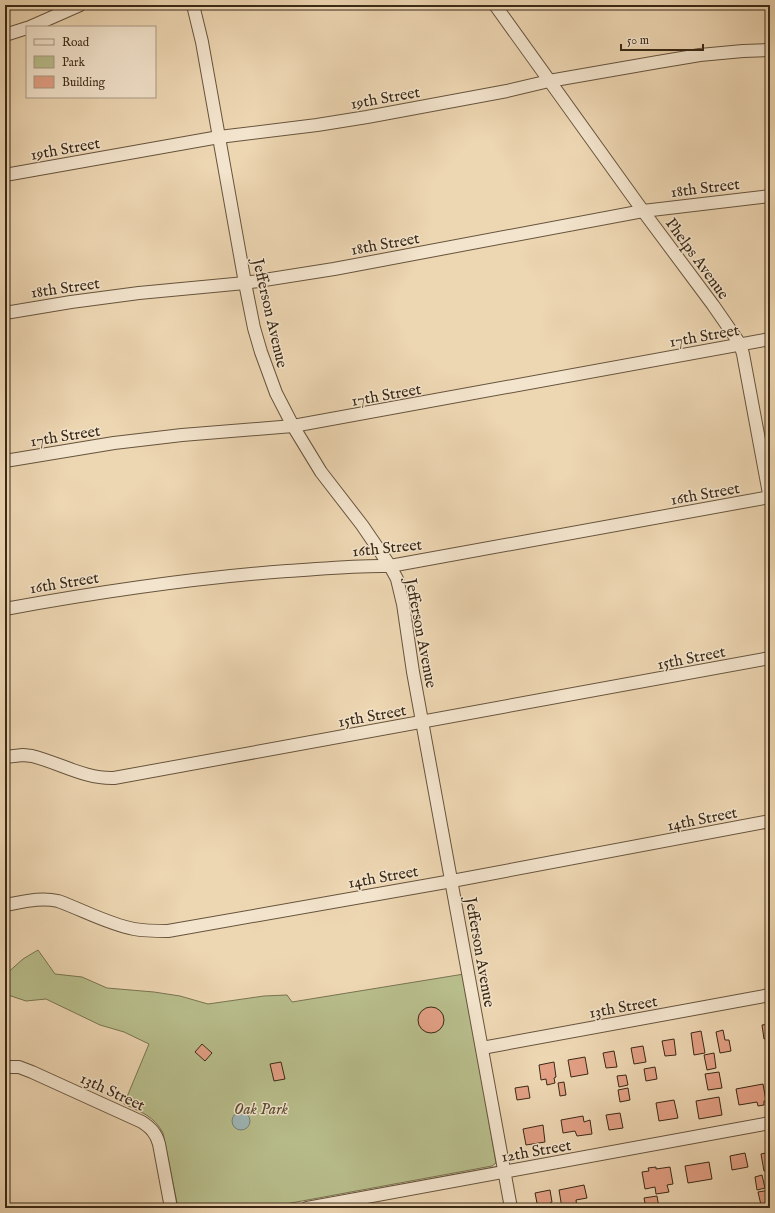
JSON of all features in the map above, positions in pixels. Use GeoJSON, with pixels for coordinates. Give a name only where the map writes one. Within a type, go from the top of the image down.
{"type":"FeatureCollection","features":[{"type":"Feature","properties":{"kind":"street"},"geometry":{"type":"LineString","coordinates":[[32,26],[80,5]]}},
{"type":"Feature","properties":{"kind":"street","name":"Jefferson Avenue"},"geometry":{"type":"LineString","coordinates":[[193,5],[202,42],[245,283],[254,328],[261,352],[276,393],[293,426],[320,472],[362,525],[397,579],[403,604],[422,722],[511,1208]]}},
{"type":"Feature","properties":{"kind":"street","name":"Phelps Avenue"},"geometry":{"type":"LineString","coordinates":[[495,5],[740,344],[770,498]]}},
{"type":"Feature","properties":{"kind":"street"},"geometry":{"type":"LineString","coordinates":[[5,35],[26,28]]}},
{"type":"Feature","properties":{"kind":"street","name":"19th Street"},"geometry":{"type":"LineString","coordinates":[[5,175],[219,137],[367,117],[507,91],[549,81],[700,55],[770,50]]}},
{"type":"Feature","properties":{"kind":"street","name":"18th Street"},"geometry":{"type":"LineString","coordinates":[[5,313],[139,293],[245,283],[411,255],[644,211],[770,196]]}},
{"type":"Feature","properties":{"kind":"street","name":"17th Street"},"geometry":{"type":"LineString","coordinates":[[5,461],[63,450],[114,443],[189,434],[293,426],[770,339]]}},
{"type":"Feature","properties":{"kind":"street","name":"16th Street"},"geometry":{"type":"LineString","coordinates":[[5,609],[166,583],[259,573],[345,567],[390,566],[770,498]]}},
{"type":"Feature","properties":{"kind":"street","name":"15th Street"},"geometry":{"type":"LineString","coordinates":[[5,757],[23,755],[32,756],[88,775],[114,778],[770,658]]}},
{"type":"Feature","properties":{"kind":"street","name":"14th Street"},"geometry":{"type":"LineString","coordinates":[[5,905],[49,899],[58,901],[115,924],[133,929],[168,931],[452,881],[770,821]]}},
{"type":"Feature","properties":{"kind":"street","name":"13th Street"},"geometry":{"type":"LineString","coordinates":[[482,1048],[770,995]]}},
{"type":"Feature","properties":{"kind":"street","name":"13th Street"},"geometry":{"type":"LineString","coordinates":[[5,1067],[19,1067],[32,1072],[142,1122],[151,1128],[159,1144],[171,1208]]}},
{"type":"Feature","properties":{"kind":"street","name":"12th Street"},"geometry":{"type":"LineString","coordinates":[[307,1208],[770,1123]]}},
{"type":"Feature","properties":{"kind":"green space","name":"Oak Park"},"geometry":{"type":"Polygon","coordinates":[[[38,950],[55,974],[82,977],[107,988],[180,996],[208,1004],[264,996],[287,995],[292,1002],[464,974],[496,1163],[492,1166],[264,1208],[178,1208],[163,1133],[156,1122],[151,1118],[124,1104],[149,1044],[124,1032],[100,1025],[46,999],[26,1001],[5,994],[5,975],[23,959],[38,950]]]}},
{"type":"Feature","properties":{"kind":"water"},"geometry":{"type":"Polygon","coordinates":[[[237,1112],[245,1112],[250,1117],[248,1128],[245,1130],[237,1130],[232,1125],[232,1117],[237,1112]]]}},
{"type":"Feature","properties":{"kind":"building"},"geometry":{"type":"Polygon","coordinates":[[[431,1007],[440,1011],[444,1020],[440,1029],[431,1033],[422,1029],[418,1020],[422,1011],[431,1007]]]}},
{"type":"Feature","properties":{"kind":"building"},"geometry":{"type":"Polygon","coordinates":[[[770,1024],[770,1038],[764,1039],[762,1025],[770,1024]]]}},
{"type":"Feature","properties":{"kind":"building"},"geometry":{"type":"Polygon","coordinates":[[[723,1030],[725,1040],[729,1040],[731,1051],[720,1053],[716,1032],[723,1030]]]}},
{"type":"Feature","properties":{"kind":"building"},"geometry":{"type":"Polygon","coordinates":[[[701,1031],[705,1053],[694,1055],[691,1033],[701,1031]]]}},
{"type":"Feature","properties":{"kind":"building"},"geometry":{"type":"Polygon","coordinates":[[[674,1039],[676,1055],[665,1056],[662,1041],[674,1039]]]}},
{"type":"Feature","properties":{"kind":"building"},"geometry":{"type":"Polygon","coordinates":[[[202,1044],[212,1053],[205,1061],[195,1052],[202,1044]]]}},
{"type":"Feature","properties":{"kind":"building"},"geometry":{"type":"Polygon","coordinates":[[[643,1046],[646,1062],[634,1064],[631,1048],[643,1046]]]}},
{"type":"Feature","properties":{"kind":"building"},"geometry":{"type":"Polygon","coordinates":[[[614,1051],[617,1067],[606,1068],[603,1053],[614,1051]]]}},
{"type":"Feature","properties":{"kind":"building"},"geometry":{"type":"Polygon","coordinates":[[[714,1053],[716,1068],[707,1070],[704,1055],[714,1053]]]}},
{"type":"Feature","properties":{"kind":"building"},"geometry":{"type":"Polygon","coordinates":[[[585,1057],[588,1074],[571,1077],[568,1060],[585,1057]]]}},
{"type":"Feature","properties":{"kind":"building"},"geometry":{"type":"Polygon","coordinates":[[[281,1062],[285,1079],[274,1081],[270,1064],[281,1062]]]}},
{"type":"Feature","properties":{"kind":"building"},"geometry":{"type":"Polygon","coordinates":[[[554,1062],[556,1077],[554,1078],[555,1083],[547,1085],[546,1079],[541,1080],[539,1065],[554,1062]]]}},
{"type":"Feature","properties":{"kind":"building"},"geometry":{"type":"Polygon","coordinates":[[[655,1067],[657,1079],[646,1081],[644,1069],[655,1067]]]}},
{"type":"Feature","properties":{"kind":"building"},"geometry":{"type":"Polygon","coordinates":[[[719,1072],[722,1088],[708,1090],[705,1074],[719,1072]]]}},
{"type":"Feature","properties":{"kind":"building"},"geometry":{"type":"Polygon","coordinates":[[[626,1075],[628,1085],[619,1087],[617,1076],[626,1075]]]}},
{"type":"Feature","properties":{"kind":"building"},"geometry":{"type":"Polygon","coordinates":[[[564,1082],[566,1095],[560,1096],[558,1083],[564,1082]]]}},
{"type":"Feature","properties":{"kind":"building"},"geometry":{"type":"Polygon","coordinates":[[[763,1084],[766,1101],[764,1101],[764,1105],[758,1106],[757,1102],[739,1105],[736,1089],[763,1084]]]}},
{"type":"Feature","properties":{"kind":"building"},"geometry":{"type":"Polygon","coordinates":[[[528,1086],[530,1098],[517,1100],[515,1088],[528,1086]]]}},
{"type":"Feature","properties":{"kind":"building"},"geometry":{"type":"Polygon","coordinates":[[[628,1088],[630,1100],[620,1102],[618,1090],[628,1088]]]}},
{"type":"Feature","properties":{"kind":"building"},"geometry":{"type":"Polygon","coordinates":[[[719,1097],[722,1115],[699,1119],[696,1101],[719,1097]]]}},
{"type":"Feature","properties":{"kind":"building"},"geometry":{"type":"Polygon","coordinates":[[[674,1100],[678,1118],[659,1121],[656,1103],[674,1100]]]}},
{"type":"Feature","properties":{"kind":"building"},"geometry":{"type":"Polygon","coordinates":[[[620,1113],[623,1128],[609,1130],[606,1115],[620,1113]]]}},
{"type":"Feature","properties":{"kind":"building"},"geometry":{"type":"Polygon","coordinates":[[[583,1116],[584,1122],[590,1120],[592,1134],[577,1136],[575,1131],[563,1133],[561,1120],[583,1116]]]}},
{"type":"Feature","properties":{"kind":"building"},"geometry":{"type":"Polygon","coordinates":[[[543,1125],[545,1142],[526,1145],[523,1129],[543,1125]]]}},
{"type":"Feature","properties":{"kind":"building"},"geometry":{"type":"Polygon","coordinates":[[[770,1152],[770,1170],[764,1171],[761,1154],[770,1152]]]}},
{"type":"Feature","properties":{"kind":"building"},"geometry":{"type":"Polygon","coordinates":[[[745,1153],[748,1167],[732,1170],[730,1156],[745,1153]]]}},
{"type":"Feature","properties":{"kind":"building"},"geometry":{"type":"Polygon","coordinates":[[[709,1162],[712,1179],[688,1183],[685,1166],[709,1162]]]}},
{"type":"Feature","properties":{"kind":"building"},"geometry":{"type":"Polygon","coordinates":[[[656,1167],[656,1169],[670,1167],[673,1184],[667,1185],[669,1192],[656,1194],[655,1187],[645,1189],[642,1172],[649,1171],[648,1168],[656,1167]]]}},
{"type":"Feature","properties":{"kind":"building"},"geometry":{"type":"Polygon","coordinates":[[[762,1175],[765,1188],[757,1190],[755,1177],[762,1175]]]}},
{"type":"Feature","properties":{"kind":"building"},"geometry":{"type":"Polygon","coordinates":[[[584,1185],[587,1198],[576,1200],[577,1208],[562,1208],[559,1190],[584,1185]]]}},
{"type":"Feature","properties":{"kind":"building"},"geometry":{"type":"Polygon","coordinates":[[[550,1190],[552,1202],[550,1203],[551,1208],[538,1208],[535,1193],[550,1190]]]}},
{"type":"Feature","properties":{"kind":"building"},"geometry":{"type":"Polygon","coordinates":[[[770,1190],[770,1204],[761,1205],[758,1192],[770,1190]]]}},
{"type":"Feature","properties":{"kind":"building"},"geometry":{"type":"Polygon","coordinates":[[[657,1196],[659,1208],[646,1208],[644,1198],[657,1196]]]}}]}
